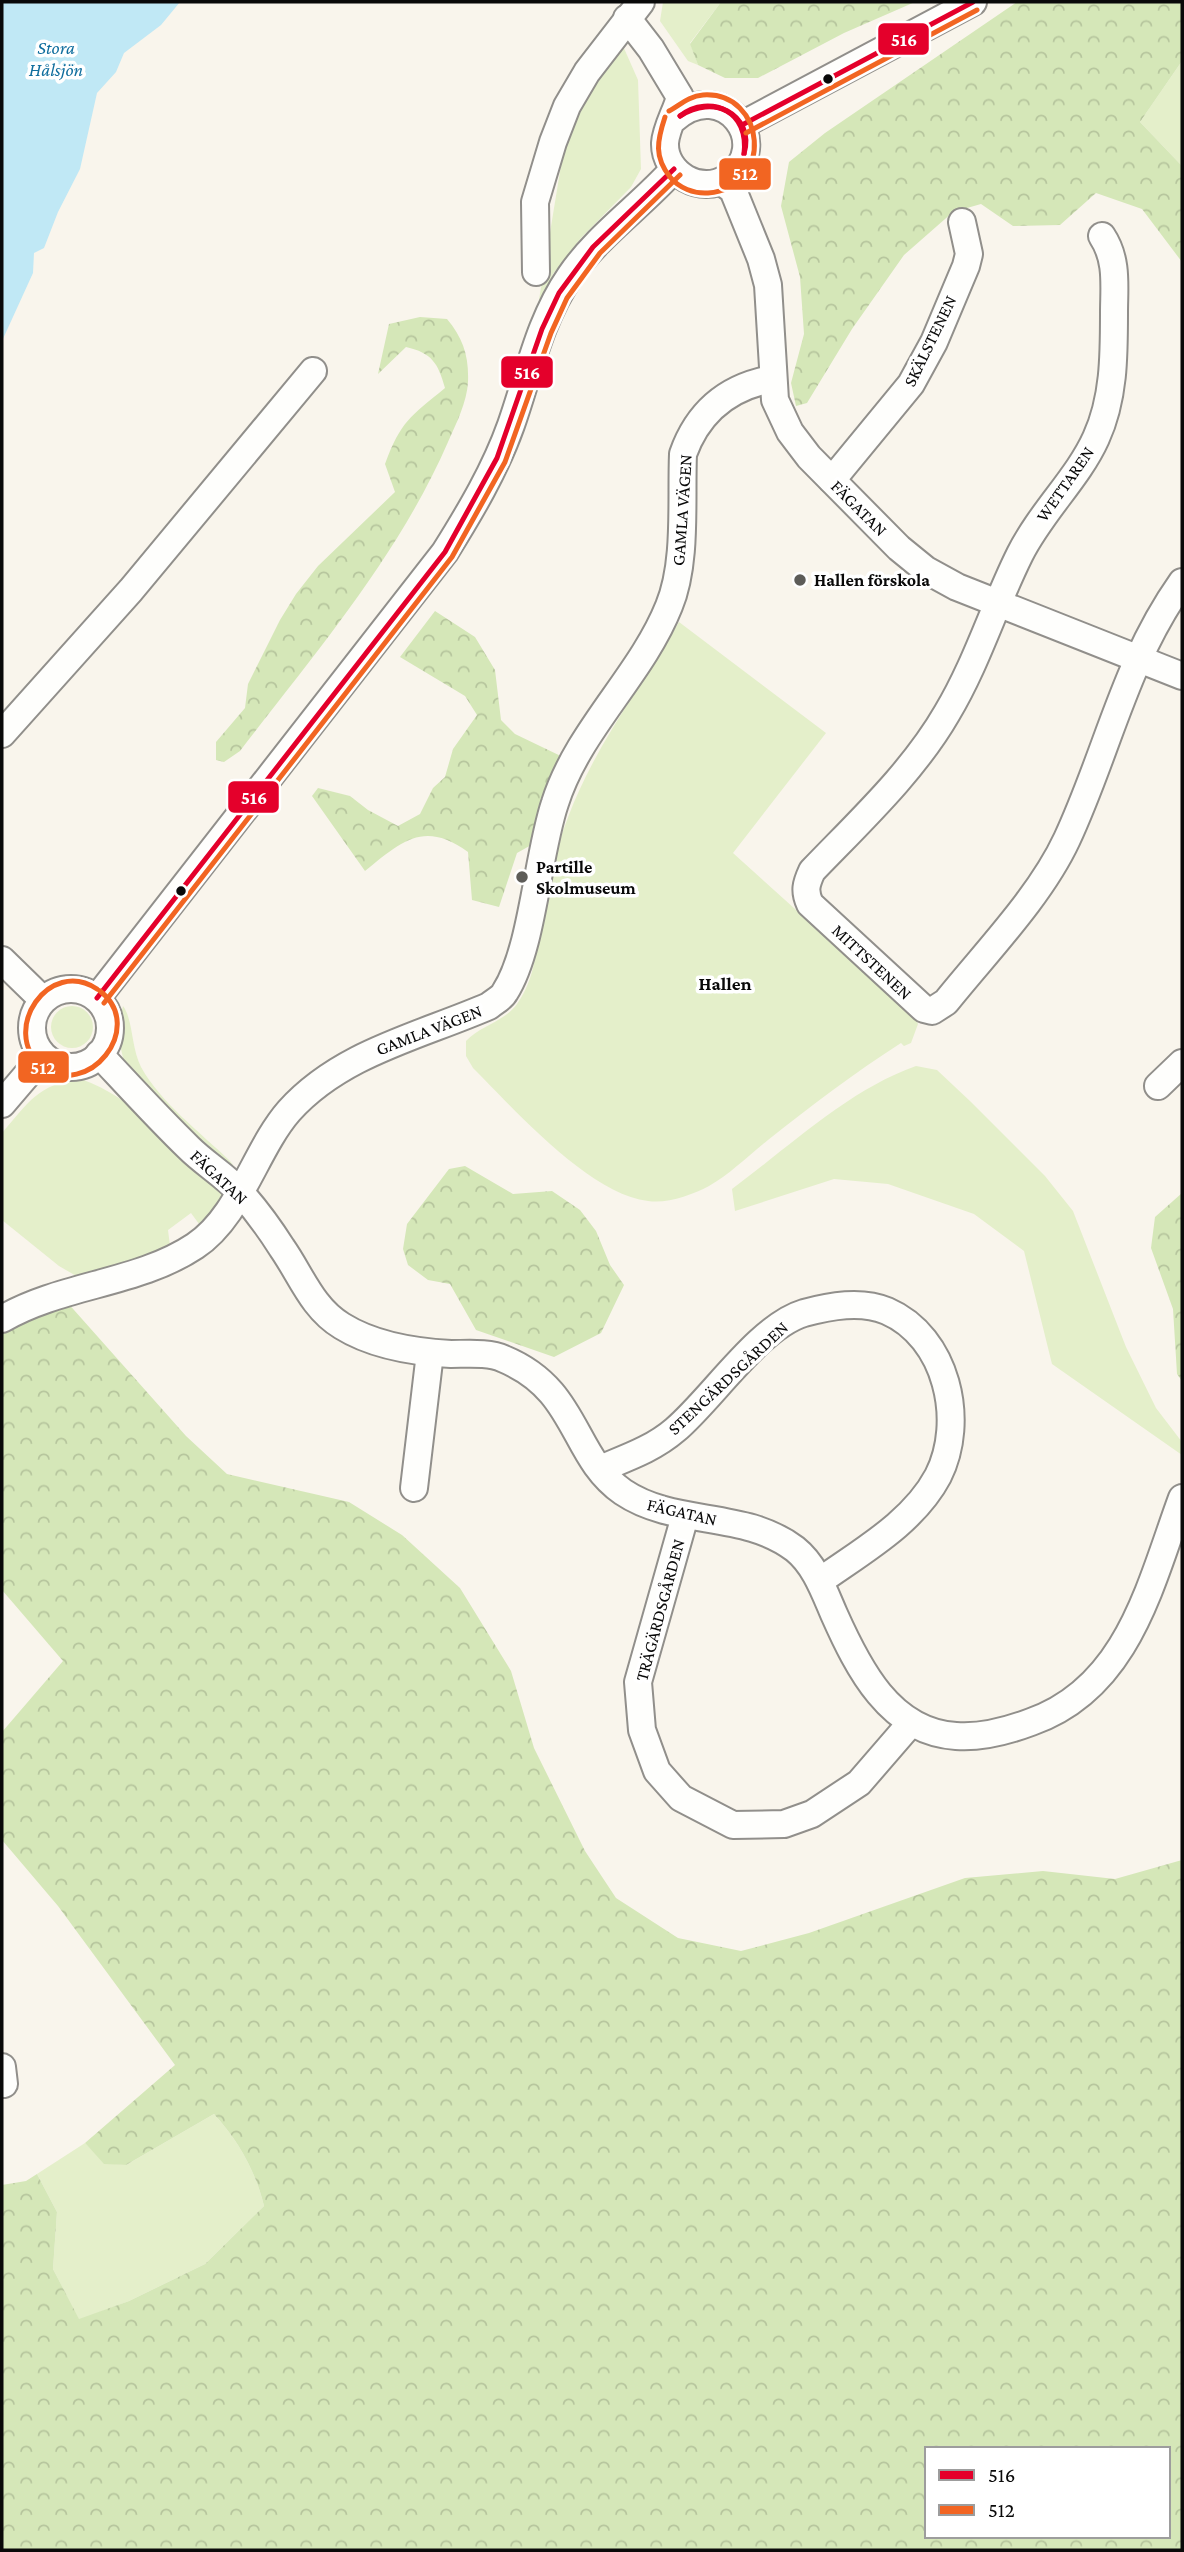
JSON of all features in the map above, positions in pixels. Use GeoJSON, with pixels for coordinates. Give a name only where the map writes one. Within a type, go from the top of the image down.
{"type":"FeatureCollection","features":[{"type":"Feature","properties":{"kind":"street"},"geometry":{"type":"LineString","coordinates":[[742,125],[974,2]]}},
{"type":"Feature","properties":{"kind":"street"},"geometry":{"type":"LineString","coordinates":[[536,272],[535,202],[553,142],[567,106],[587,72],[634,10],[652,49],[680,97],[665,144],[674,169],[695,183],[722,181],[741,164],[746,138],[742,125],[723,107],[696,105],[674,119]]}},
{"type":"Feature","properties":{"kind":"street"},"geometry":{"type":"LineString","coordinates":[[97,998],[445,552],[481,492],[511,426],[534,350],[549,313],[570,276],[601,239],[674,169]]}},
{"type":"Feature","properties":{"kind":"street","name":"FÄGATAN"},"geometry":{"type":"LineString","coordinates":[[722,181],[733,190],[761,259],[768,285],[775,400],[790,432],[832,480],[899,548],[926,570],[957,587],[1182,676]]}},
{"type":"Feature","properties":{"kind":"street","name":"SKÄLSTENEN"},"geometry":{"type":"LineString","coordinates":[[832,480],[911,384],[934,342],[967,265],[969,254],[962,222]]}},
{"type":"Feature","properties":{"kind":"street","name":"WETTAREN"},"geometry":{"type":"LineString","coordinates":[[998,602],[1040,517],[1086,456],[1103,421],[1111,388],[1114,270],[1112,251],[1102,236]]}},
{"type":"Feature","properties":{"kind":"street"},"geometry":{"type":"LineString","coordinates":[[2,734],[131,590],[313,371]]}},
{"type":"Feature","properties":{"kind":"street","name":"GAMLA VÄGEN"},"geometry":{"type":"LineString","coordinates":[[2,1319],[33,1303],[174,1257],[197,1245],[240,1192],[276,1128],[290,1111],[329,1075],[364,1055],[489,1006],[504,995],[514,976],[524,941],[555,800],[571,766],[670,606],[680,559],[683,454],[687,442],[703,414],[729,393],[749,383],[772,379]]}},
{"type":"Feature","properties":{"kind":"street"},"geometry":{"type":"LineString","coordinates":[[1138,659],[1182,582]]}},
{"type":"Feature","properties":{"kind":"street","name":"MITTSTENEN"},"geometry":{"type":"LineString","coordinates":[[998,602],[968,676],[946,716],[922,749],[813,871],[806,883],[805,893],[810,905],[924,1009],[932,1011],[946,1002],[1048,874],[1067,839],[1122,691],[1138,659]]}},
{"type":"Feature","properties":{"kind":"street"},"geometry":{"type":"LineString","coordinates":[[2,960],[43,1000]]}},
{"type":"Feature","properties":{"kind":"street"},"geometry":{"type":"LineString","coordinates":[[68,989],[84,991],[97,998],[105,1010],[110,1027],[106,1045],[99,1055],[83,1065],[71,1066],[59,1065],[43,1056],[35,1043],[32,1028],[34,1013],[43,1000],[57,991],[68,989]]}},
{"type":"Feature","properties":{"kind":"street","name":"FÄGATAN"},"geometry":{"type":"LineString","coordinates":[[99,1055],[190,1149],[240,1192],[283,1249],[309,1294],[339,1325],[390,1347],[430,1353],[499,1356],[533,1373],[558,1398],[600,1469],[618,1489],[646,1507],[736,1523],[779,1539],[807,1560],[870,1682],[886,1704],[910,1724],[950,1736],[995,1733],[1040,1719],[1076,1699],[1105,1673],[1134,1628],[1182,1498]]}},
{"type":"Feature","properties":{"kind":"street"},"geometry":{"type":"LineString","coordinates":[[2,1104],[43,1056]]}},
{"type":"Feature","properties":{"kind":"street"},"geometry":{"type":"LineString","coordinates":[[1158,1086],[1182,1063]]}},
{"type":"Feature","properties":{"kind":"street","name":"STENGÄRDSGÅRDEN"},"geometry":{"type":"LineString","coordinates":[[600,1469],[654,1446],[676,1429],[736,1367],[789,1319],[834,1306],[863,1305],[886,1311],[909,1323],[925,1340],[940,1366],[951,1418],[948,1446],[939,1473],[920,1503],[886,1534],[820,1581]]}},
{"type":"Feature","properties":{"kind":"street"},"geometry":{"type":"LineString","coordinates":[[414,1488],[430,1353]]}},
{"type":"Feature","properties":{"kind":"street","name":"TRÄGÄRDSGÅRDEN"},"geometry":{"type":"LineString","coordinates":[[685,1516],[638,1682],[642,1730],[657,1771],[681,1798],[733,1825],[784,1825],[812,1814],[859,1783],[910,1724]]}},
{"type":"Feature","properties":{"kind":"green space"},"geometry":{"type":"Polygon","coordinates":[[[663,2],[721,2],[690,43],[698,65],[688,61],[660,21],[663,2]]]}},
{"type":"Feature","properties":{"kind":"green space"},"geometry":{"type":"Polygon","coordinates":[[[721,2],[915,2],[844,33],[758,78],[725,78],[698,65],[690,44],[721,2]]]}},
{"type":"Feature","properties":{"kind":"green space"},"geometry":{"type":"Polygon","coordinates":[[[1017,2],[1182,2],[1182,61],[1140,122],[1182,166],[1182,262],[1142,209],[1096,193],[1060,225],[1013,226],[981,204],[953,212],[904,255],[852,329],[807,403],[796,406],[791,383],[804,334],[800,277],[781,206],[789,162],[825,133],[1017,2]]]}},
{"type":"Feature","properties":{"kind":"green space"},"geometry":{"type":"Polygon","coordinates":[[[623,46],[638,80],[641,169],[631,187],[581,238],[553,274],[537,312],[565,141],[605,65],[623,46]]]}},
{"type":"Feature","properties":{"kind":"green space"},"geometry":{"type":"Polygon","coordinates":[[[1182,61],[1182,166],[1140,122],[1182,61]]]}},
{"type":"Feature","properties":{"kind":"green space"},"geometry":{"type":"Polygon","coordinates":[[[420,317],[447,319],[461,340],[466,356],[466,397],[448,442],[405,525],[353,603],[240,751],[224,762],[216,760],[216,742],[245,708],[248,684],[296,594],[318,566],[395,492],[385,464],[396,438],[415,413],[445,388],[433,360],[422,352],[406,347],[378,374],[389,324],[420,317]]]}},
{"type":"Feature","properties":{"kind":"green space"},"geometry":{"type":"Polygon","coordinates":[[[435,611],[475,637],[495,670],[501,720],[515,734],[567,759],[533,844],[517,853],[499,907],[472,900],[468,852],[439,837],[426,836],[402,843],[365,871],[312,796],[318,788],[350,796],[368,810],[398,826],[420,814],[433,788],[445,777],[453,749],[477,715],[465,696],[400,657],[435,611]]]}},
{"type":"Feature","properties":{"kind":"green space"},"geometry":{"type":"Polygon","coordinates":[[[679,622],[826,733],[733,853],[915,1017],[918,1024],[911,1043],[904,1046],[901,1043],[850,1078],[717,1181],[687,1195],[655,1202],[625,1195],[602,1183],[554,1147],[473,1068],[466,1056],[466,1041],[512,1010],[524,992],[530,980],[536,953],[547,884],[574,803],[601,747],[679,622]]]}},
{"type":"Feature","properties":{"kind":"green space"},"geometry":{"type":"Polygon","coordinates":[[[72,1006],[87,1012],[93,1027],[87,1042],[72,1048],[57,1042],[51,1027],[57,1012],[72,1006]]]}},
{"type":"Feature","properties":{"kind":"green space"},"geometry":{"type":"Polygon","coordinates":[[[123,1006],[129,1018],[138,1059],[149,1080],[182,1117],[230,1161],[233,1165],[230,1169],[125,1067],[117,1031],[123,1006]]]}},
{"type":"Feature","properties":{"kind":"green space"},"geometry":{"type":"Polygon","coordinates":[[[916,1066],[937,1070],[1045,1176],[1073,1211],[1126,1347],[1156,1408],[1182,1442],[1182,1455],[1052,1364],[1024,1251],[974,1214],[888,1184],[834,1179],[735,1211],[732,1189],[843,1104],[891,1076],[916,1066]]]}},
{"type":"Feature","properties":{"kind":"green space"},"geometry":{"type":"Polygon","coordinates":[[[81,1079],[137,1110],[216,1183],[223,1195],[202,1228],[191,1213],[168,1230],[171,1254],[78,1277],[59,1266],[2,1220],[2,1133],[27,1104],[44,1090],[81,1079]]]}},
{"type":"Feature","properties":{"kind":"green space"},"geometry":{"type":"Polygon","coordinates":[[[465,1166],[513,1194],[552,1191],[580,1210],[596,1231],[610,1265],[624,1285],[601,1333],[554,1357],[476,1330],[450,1284],[428,1280],[408,1265],[403,1249],[407,1224],[449,1169],[465,1166]]]}},
{"type":"Feature","properties":{"kind":"green space"},"geometry":{"type":"Polygon","coordinates":[[[1182,1193],[1182,1381],[1177,1374],[1173,1309],[1151,1248],[1155,1217],[1182,1193]]]}},
{"type":"Feature","properties":{"kind":"green space"},"geometry":{"type":"Polygon","coordinates":[[[66,1301],[186,1436],[227,1474],[349,1502],[402,1535],[460,1588],[511,1671],[534,1748],[585,1851],[616,1898],[678,1938],[741,1951],[809,1933],[965,1878],[1043,1871],[1115,1879],[1182,1860],[1182,2550],[2,2550],[2,2185],[26,2181],[37,2174],[57,2212],[53,2269],[79,2319],[129,2301],[205,2264],[264,2206],[245,2157],[214,2114],[126,2165],[104,2164],[85,2143],[175,2065],[58,1906],[2,1840],[2,1732],[63,1661],[2,1590],[2,1314],[66,1301]]]}},
{"type":"Feature","properties":{"kind":"green space"},"geometry":{"type":"Polygon","coordinates":[[[214,2114],[245,2157],[264,2206],[205,2264],[129,2301],[79,2320],[53,2269],[57,2212],[37,2174],[85,2143],[104,2163],[126,2165],[214,2114]]]}},
{"type":"Feature","properties":{"kind":"water","name":"Stora Hålsjön"},"geometry":{"type":"Polygon","coordinates":[[[2,2],[180,2],[161,25],[124,53],[116,72],[97,93],[80,169],[58,212],[44,248],[34,253],[33,273],[2,341],[2,2]]]}},
{"type":"Feature","properties":{"kind":"transit line","name":"516"},"geometry":{"type":"LineString","coordinates":[[742,125],[973,2]]}},
{"type":"Feature","properties":{"kind":"transit line","name":"512"},"geometry":{"type":"LineString","coordinates":[[746,133],[977,10]]}},
{"type":"Feature","properties":{"kind":"transit line","name":"512"},"geometry":{"type":"LineString","coordinates":[[665,117],[660,134],[659,156],[670,177],[682,187],[708,193],[730,187],[744,175],[752,159],[754,141],[750,123],[740,108],[724,98],[703,95],[689,99],[669,111]]}},
{"type":"Feature","properties":{"kind":"transit line","name":"516"},"geometry":{"type":"LineString","coordinates":[[680,116],[704,106],[727,111],[737,118],[743,128],[746,140],[744,154]]}},
{"type":"Feature","properties":{"kind":"transit line","name":"516"},"geometry":{"type":"LineString","coordinates":[[680,116],[705,107],[717,107],[727,111],[741,127],[744,154]]}},
{"type":"Feature","properties":{"kind":"transit line","name":"516"},"geometry":{"type":"LineString","coordinates":[[97,998],[445,552],[497,458],[542,329],[559,293],[593,247],[674,169]]}},
{"type":"Feature","properties":{"kind":"transit line","name":"512"},"geometry":{"type":"LineString","coordinates":[[104,1003],[452,557],[505,462],[551,333],[567,298],[600,253],[680,175]]}},
{"type":"Feature","properties":{"kind":"transit line","name":"512"},"geometry":{"type":"LineString","coordinates":[[97,989],[79,982],[62,982],[47,990],[36,1002],[28,1017],[26,1034],[30,1051],[41,1066],[59,1074],[77,1074],[93,1067],[106,1055],[114,1040],[117,1023],[113,1006],[100,991]]}},
{"type":"Feature","properties":{"kind":"place","name":"Hallen förskola"},"geometry":{"type":"Point","coordinates":[800,580]}},
{"type":"Feature","properties":{"kind":"place","name":"Partille Skolmuseum"},"geometry":{"type":"Point","coordinates":[522,877]}},
{"type":"Feature","properties":{"kind":"district","name":"Hallen"},"geometry":{"type":"Point","coordinates":[725,983]}}]}
